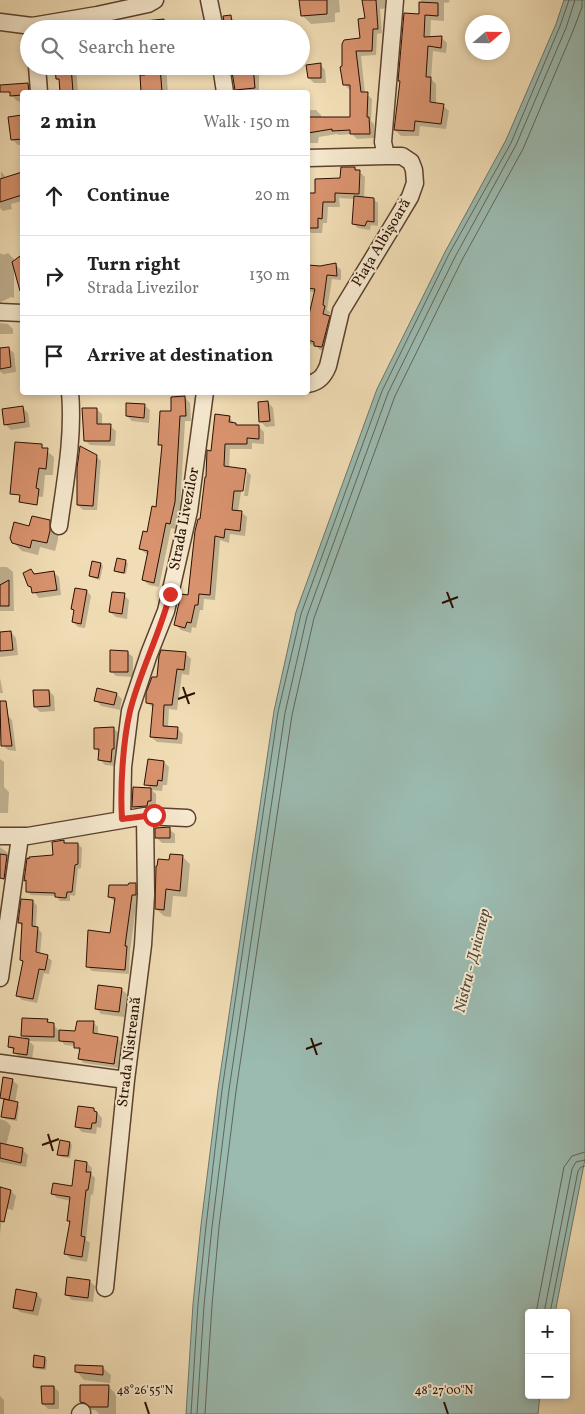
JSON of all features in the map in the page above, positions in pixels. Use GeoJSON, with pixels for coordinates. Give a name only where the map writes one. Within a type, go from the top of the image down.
{"type":"FeatureCollection","features":[{"type":"Feature","properties":{"kind":"street"},"geometry":{"type":"LineString","coordinates":[[72,20],[148,4],[155,0]]}},
{"type":"Feature","properties":{"kind":"street"},"geometry":{"type":"LineString","coordinates":[[209,0],[213,20]]}},
{"type":"Feature","properties":{"kind":"street"},"geometry":{"type":"LineString","coordinates":[[310,158],[386,156],[383,142],[395,0]]}},
{"type":"Feature","properties":{"kind":"street"},"geometry":{"type":"LineString","coordinates":[[0,22],[20,26]]}},
{"type":"Feature","properties":{"kind":"street"},"geometry":{"type":"LineString","coordinates":[[37,75],[39,90]]}},
{"type":"Feature","properties":{"kind":"street"},"geometry":{"type":"LineString","coordinates":[[222,75],[225,90]]}},
{"type":"Feature","properties":{"kind":"street","name":"Piața Albișoară"},"geometry":{"type":"LineString","coordinates":[[313,382],[325,374],[341,311],[410,197],[415,183],[411,162],[402,156],[386,156]]}},
{"type":"Feature","properties":{"kind":"street"},"geometry":{"type":"LineString","coordinates":[[0,312],[20,313]]}},
{"type":"Feature","properties":{"kind":"street"},"geometry":{"type":"LineString","coordinates":[[59,526],[68,459],[70,395]]}},
{"type":"Feature","properties":{"kind":"street","name":"Strada Livezilor"},"geometry":{"type":"LineString","coordinates":[[122,819],[123,768],[130,711],[166,611],[189,511],[205,395]]}},
{"type":"Feature","properties":{"kind":"street"},"geometry":{"type":"LineString","coordinates":[[0,836],[20,837],[146,816],[187,818]]}},
{"type":"Feature","properties":{"kind":"street","name":"Strada Nistreană"},"geometry":{"type":"LineString","coordinates":[[106,1288],[126,1080],[144,927],[146,816]]}},
{"type":"Feature","properties":{"kind":"street"},"geometry":{"type":"LineString","coordinates":[[0,978],[20,837]]}},
{"type":"Feature","properties":{"kind":"street"},"geometry":{"type":"LineString","coordinates":[[0,1063],[126,1080]]}},
{"type":"Feature","properties":{"kind":"water","name":"Nistru - Дністер"},"geometry":{"type":"Polygon","coordinates":[[[564,0],[585,0],[585,1159],[556,1309],[525,1309],[525,1399],[540,1399],[538,1414],[186,1414],[193,1304],[218,1089],[274,711],[296,612],[377,389],[445,252],[506,140],[556,24],[564,0]]]}},
{"type":"Feature","properties":{"kind":"building"},"geometry":{"type":"Polygon","coordinates":[[[299,0],[327,0],[327,14],[301,16],[299,0]]]}},
{"type":"Feature","properties":{"kind":"building"},"geometry":{"type":"Polygon","coordinates":[[[362,0],[376,0],[378,29],[373,29],[372,51],[356,51],[361,92],[368,92],[367,117],[369,117],[370,134],[350,134],[350,130],[332,131],[332,129],[310,133],[310,117],[350,117],[350,85],[343,85],[340,67],[342,66],[342,44],[344,40],[360,38],[358,19],[365,18],[362,0]]]}},
{"type":"Feature","properties":{"kind":"building"},"geometry":{"type":"Polygon","coordinates":[[[419,2],[438,3],[438,16],[425,15],[424,37],[442,36],[441,48],[428,46],[426,77],[431,77],[430,102],[444,104],[441,124],[415,121],[414,131],[394,130],[400,81],[398,81],[404,13],[419,14],[419,2]]]}},
{"type":"Feature","properties":{"kind":"building"},"geometry":{"type":"Polygon","coordinates":[[[231,15],[231,20],[224,20],[223,16],[231,15]]]}},
{"type":"Feature","properties":{"kind":"building"},"geometry":{"type":"Polygon","coordinates":[[[321,63],[321,78],[308,78],[308,75],[310,75],[310,64],[321,63]]]}},
{"type":"Feature","properties":{"kind":"building"},"geometry":{"type":"Polygon","coordinates":[[[56,75],[72,75],[73,90],[60,90],[59,79],[56,79],[56,75]]]}},
{"type":"Feature","properties":{"kind":"building"},"geometry":{"type":"Polygon","coordinates":[[[140,75],[161,75],[162,90],[141,90],[140,75]]]}},
{"type":"Feature","properties":{"kind":"building"},"geometry":{"type":"Polygon","coordinates":[[[232,75],[254,75],[255,88],[235,90],[232,75]]]}},
{"type":"Feature","properties":{"kind":"building"},"geometry":{"type":"Polygon","coordinates":[[[28,83],[29,90],[20,90],[20,95],[10,96],[10,92],[0,92],[0,85],[28,83]]]}},
{"type":"Feature","properties":{"kind":"building"},"geometry":{"type":"Polygon","coordinates":[[[20,115],[20,139],[11,140],[8,117],[20,115]]]}},
{"type":"Feature","properties":{"kind":"building"},"geometry":{"type":"Polygon","coordinates":[[[341,167],[355,167],[355,170],[360,170],[359,194],[335,193],[335,202],[323,202],[322,219],[318,218],[318,228],[310,228],[310,193],[315,193],[315,179],[340,178],[341,167]]]}},
{"type":"Feature","properties":{"kind":"building"},"geometry":{"type":"Polygon","coordinates":[[[20,173],[20,196],[0,202],[0,179],[20,173]]]}},
{"type":"Feature","properties":{"kind":"building"},"geometry":{"type":"Polygon","coordinates":[[[354,196],[374,198],[374,222],[367,221],[365,226],[352,224],[354,196]]]}},
{"type":"Feature","properties":{"kind":"building"},"geometry":{"type":"Polygon","coordinates":[[[20,256],[20,291],[12,262],[20,256]]]}},
{"type":"Feature","properties":{"kind":"building"},"geometry":{"type":"Polygon","coordinates":[[[336,263],[337,276],[327,275],[323,314],[330,316],[322,347],[314,346],[314,342],[310,341],[310,310],[315,289],[310,288],[310,265],[320,266],[336,263]]]}},
{"type":"Feature","properties":{"kind":"building"},"geometry":{"type":"Polygon","coordinates":[[[9,347],[11,367],[0,369],[0,348],[9,347]]]}},
{"type":"Feature","properties":{"kind":"building"},"geometry":{"type":"Polygon","coordinates":[[[185,396],[186,416],[180,416],[175,502],[170,524],[166,523],[154,583],[142,580],[148,551],[139,549],[143,531],[147,532],[152,506],[156,507],[162,445],[158,445],[160,411],[171,411],[171,397],[185,396]]]}},
{"type":"Feature","properties":{"kind":"building"},"geometry":{"type":"Polygon","coordinates":[[[268,401],[270,421],[259,422],[258,402],[268,401]]]}},
{"type":"Feature","properties":{"kind":"building"},"geometry":{"type":"Polygon","coordinates":[[[126,403],[145,404],[144,418],[126,416],[126,403]]]}},
{"type":"Feature","properties":{"kind":"building"},"geometry":{"type":"Polygon","coordinates":[[[23,406],[25,422],[4,425],[2,409],[23,406]]]}},
{"type":"Feature","properties":{"kind":"building"},"geometry":{"type":"Polygon","coordinates":[[[82,408],[97,408],[97,424],[111,424],[110,441],[84,441],[82,408]]]}},
{"type":"Feature","properties":{"kind":"building"},"geometry":{"type":"Polygon","coordinates":[[[215,414],[230,416],[229,422],[236,423],[236,425],[259,425],[259,439],[247,438],[247,444],[225,444],[224,466],[246,469],[243,491],[234,491],[232,510],[242,511],[240,531],[225,529],[224,538],[215,536],[210,595],[199,594],[198,605],[195,605],[191,623],[187,622],[185,628],[174,625],[181,594],[188,595],[195,531],[198,519],[200,519],[206,477],[207,450],[211,451],[215,414]]]}},
{"type":"Feature","properties":{"kind":"building"},"geometry":{"type":"Polygon","coordinates":[[[15,442],[42,444],[42,448],[48,448],[46,469],[39,468],[36,488],[39,489],[37,505],[19,502],[20,495],[10,494],[15,442]]]}},
{"type":"Feature","properties":{"kind":"building"},"geometry":{"type":"Polygon","coordinates":[[[80,446],[97,455],[93,506],[77,505],[77,468],[80,446]]]}},
{"type":"Feature","properties":{"kind":"building"},"geometry":{"type":"Polygon","coordinates":[[[32,516],[50,520],[47,543],[32,540],[30,548],[12,543],[10,538],[14,522],[29,526],[32,516]]]}},
{"type":"Feature","properties":{"kind":"building"},"geometry":{"type":"Polygon","coordinates":[[[117,558],[126,560],[124,573],[114,571],[117,558]]]}},
{"type":"Feature","properties":{"kind":"building"},"geometry":{"type":"Polygon","coordinates":[[[92,561],[101,563],[98,578],[89,576],[92,561]]]}},
{"type":"Feature","properties":{"kind":"building"},"geometry":{"type":"Polygon","coordinates":[[[31,569],[34,574],[54,571],[57,590],[32,593],[31,587],[28,586],[23,573],[31,569]]]}},
{"type":"Feature","properties":{"kind":"building"},"geometry":{"type":"Polygon","coordinates":[[[9,580],[9,606],[0,606],[0,585],[9,580]]]}},
{"type":"Feature","properties":{"kind":"building"},"geometry":{"type":"Polygon","coordinates":[[[75,588],[87,590],[81,624],[72,622],[74,610],[71,609],[75,588]]]}},
{"type":"Feature","properties":{"kind":"building"},"geometry":{"type":"Polygon","coordinates":[[[112,592],[125,593],[122,614],[109,612],[112,592]]]}},
{"type":"Feature","properties":{"kind":"building"},"geometry":{"type":"Polygon","coordinates":[[[11,631],[13,650],[0,651],[0,632],[11,631]]]}},
{"type":"Feature","properties":{"kind":"building"},"geometry":{"type":"Polygon","coordinates":[[[110,650],[128,651],[128,672],[110,672],[110,650]]]}},
{"type":"Feature","properties":{"kind":"building"},"geometry":{"type":"Polygon","coordinates":[[[161,650],[186,652],[184,670],[177,669],[172,705],[164,705],[163,726],[178,727],[177,739],[150,737],[153,704],[146,703],[146,693],[152,677],[157,677],[161,650]]]}},
{"type":"Feature","properties":{"kind":"building"},"geometry":{"type":"Polygon","coordinates":[[[97,688],[117,693],[114,705],[94,701],[97,688]]]}},
{"type":"Feature","properties":{"kind":"building"},"geometry":{"type":"Polygon","coordinates":[[[33,690],[49,690],[50,706],[34,707],[33,690]]]}},
{"type":"Feature","properties":{"kind":"building"},"geometry":{"type":"Polygon","coordinates":[[[0,701],[6,701],[12,746],[1,746],[0,701]]]}},
{"type":"Feature","properties":{"kind":"building"},"geometry":{"type":"Polygon","coordinates":[[[114,727],[114,749],[112,749],[111,762],[98,760],[99,749],[94,749],[94,728],[114,727]]]}},
{"type":"Feature","properties":{"kind":"building"},"geometry":{"type":"Polygon","coordinates":[[[148,759],[164,761],[162,781],[158,780],[157,786],[144,785],[148,759]]]}},
{"type":"Feature","properties":{"kind":"building"},"geometry":{"type":"Polygon","coordinates":[[[133,787],[151,788],[151,801],[148,801],[147,806],[132,807],[133,787]]]}},
{"type":"Feature","properties":{"kind":"building"},"geometry":{"type":"Polygon","coordinates":[[[170,827],[170,838],[155,838],[155,828],[170,827]]]}},
{"type":"Feature","properties":{"kind":"building"},"geometry":{"type":"Polygon","coordinates":[[[64,840],[64,843],[78,843],[78,864],[75,865],[72,892],[67,892],[66,898],[55,897],[55,893],[26,892],[26,880],[24,881],[27,858],[53,855],[52,842],[64,840]]]}},
{"type":"Feature","properties":{"kind":"building"},"geometry":{"type":"Polygon","coordinates":[[[0,854],[7,855],[4,879],[0,878],[0,854]]]}},
{"type":"Feature","properties":{"kind":"building"},"geometry":{"type":"Polygon","coordinates":[[[170,854],[183,855],[180,891],[166,889],[164,910],[155,909],[156,866],[158,859],[169,860],[170,854]]]}},
{"type":"Feature","properties":{"kind":"building"},"geometry":{"type":"Polygon","coordinates":[[[129,883],[136,883],[136,895],[132,895],[125,946],[127,946],[125,970],[86,967],[88,930],[110,933],[115,898],[108,897],[109,885],[128,885],[129,883]]]}},
{"type":"Feature","properties":{"kind":"building"},"geometry":{"type":"Polygon","coordinates":[[[21,899],[33,900],[32,926],[38,927],[36,952],[48,955],[45,970],[39,969],[33,999],[16,996],[23,961],[20,960],[22,923],[18,923],[21,899]]]}},
{"type":"Feature","properties":{"kind":"building"},"geometry":{"type":"Polygon","coordinates":[[[98,985],[122,988],[119,1012],[95,1009],[98,985]]]}},
{"type":"Feature","properties":{"kind":"building"},"geometry":{"type":"Polygon","coordinates":[[[22,1018],[48,1019],[47,1022],[54,1023],[54,1037],[21,1036],[22,1018]]]}},
{"type":"Feature","properties":{"kind":"building"},"geometry":{"type":"Polygon","coordinates":[[[77,1021],[94,1021],[93,1033],[118,1037],[114,1064],[78,1059],[80,1048],[74,1048],[74,1042],[59,1041],[59,1030],[75,1031],[77,1021]]]}},
{"type":"Feature","properties":{"kind":"building"},"geometry":{"type":"Polygon","coordinates":[[[9,1036],[29,1039],[27,1055],[13,1053],[14,1048],[8,1047],[9,1036]]]}},
{"type":"Feature","properties":{"kind":"building"},"geometry":{"type":"Polygon","coordinates":[[[3,1077],[13,1079],[9,1100],[0,1098],[3,1077]]]}},
{"type":"Feature","properties":{"kind":"building"},"geometry":{"type":"Polygon","coordinates":[[[4,1099],[18,1102],[15,1119],[1,1117],[4,1099]]]}},
{"type":"Feature","properties":{"kind":"building"},"geometry":{"type":"Polygon","coordinates":[[[78,1106],[94,1108],[94,1111],[97,1112],[96,1123],[92,1123],[91,1129],[75,1127],[78,1106]]]}},
{"type":"Feature","properties":{"kind":"building"},"geometry":{"type":"Polygon","coordinates":[[[60,1140],[70,1142],[68,1156],[57,1155],[60,1140]]]}},
{"type":"Feature","properties":{"kind":"building"},"geometry":{"type":"Polygon","coordinates":[[[0,1143],[23,1148],[21,1163],[0,1158],[0,1143]]]}},
{"type":"Feature","properties":{"kind":"building"},"geometry":{"type":"Polygon","coordinates":[[[75,1160],[87,1162],[86,1172],[91,1172],[88,1190],[86,1190],[81,1236],[85,1237],[82,1257],[64,1254],[70,1221],[67,1221],[70,1197],[51,1194],[53,1183],[72,1186],[75,1160]]]}},
{"type":"Feature","properties":{"kind":"building"},"geometry":{"type":"Polygon","coordinates":[[[0,1187],[11,1190],[4,1222],[0,1221],[0,1187]]]}},
{"type":"Feature","properties":{"kind":"building"},"geometry":{"type":"Polygon","coordinates":[[[67,1277],[90,1280],[88,1298],[65,1295],[67,1277]]]}},
{"type":"Feature","properties":{"kind":"building"},"geometry":{"type":"Polygon","coordinates":[[[16,1289],[37,1293],[33,1311],[13,1308],[16,1289]]]}},
{"type":"Feature","properties":{"kind":"building"},"geometry":{"type":"Polygon","coordinates":[[[34,1355],[45,1357],[44,1368],[33,1367],[34,1355]]]}},
{"type":"Feature","properties":{"kind":"building"},"geometry":{"type":"Polygon","coordinates":[[[75,1365],[103,1366],[103,1375],[75,1372],[75,1365]]]}},
{"type":"Feature","properties":{"kind":"building"},"geometry":{"type":"Polygon","coordinates":[[[80,1385],[109,1385],[108,1407],[90,1407],[80,1402],[80,1385]]]}},
{"type":"Feature","properties":{"kind":"building"},"geometry":{"type":"Polygon","coordinates":[[[41,1386],[54,1386],[54,1404],[42,1404],[41,1386]]]}},
{"type":"Feature","properties":{"kind":"route"},"geometry":{"type":"LineString","coordinates":[[154,815],[122,819],[123,768],[130,711],[166,611],[170,594]]}}]}
